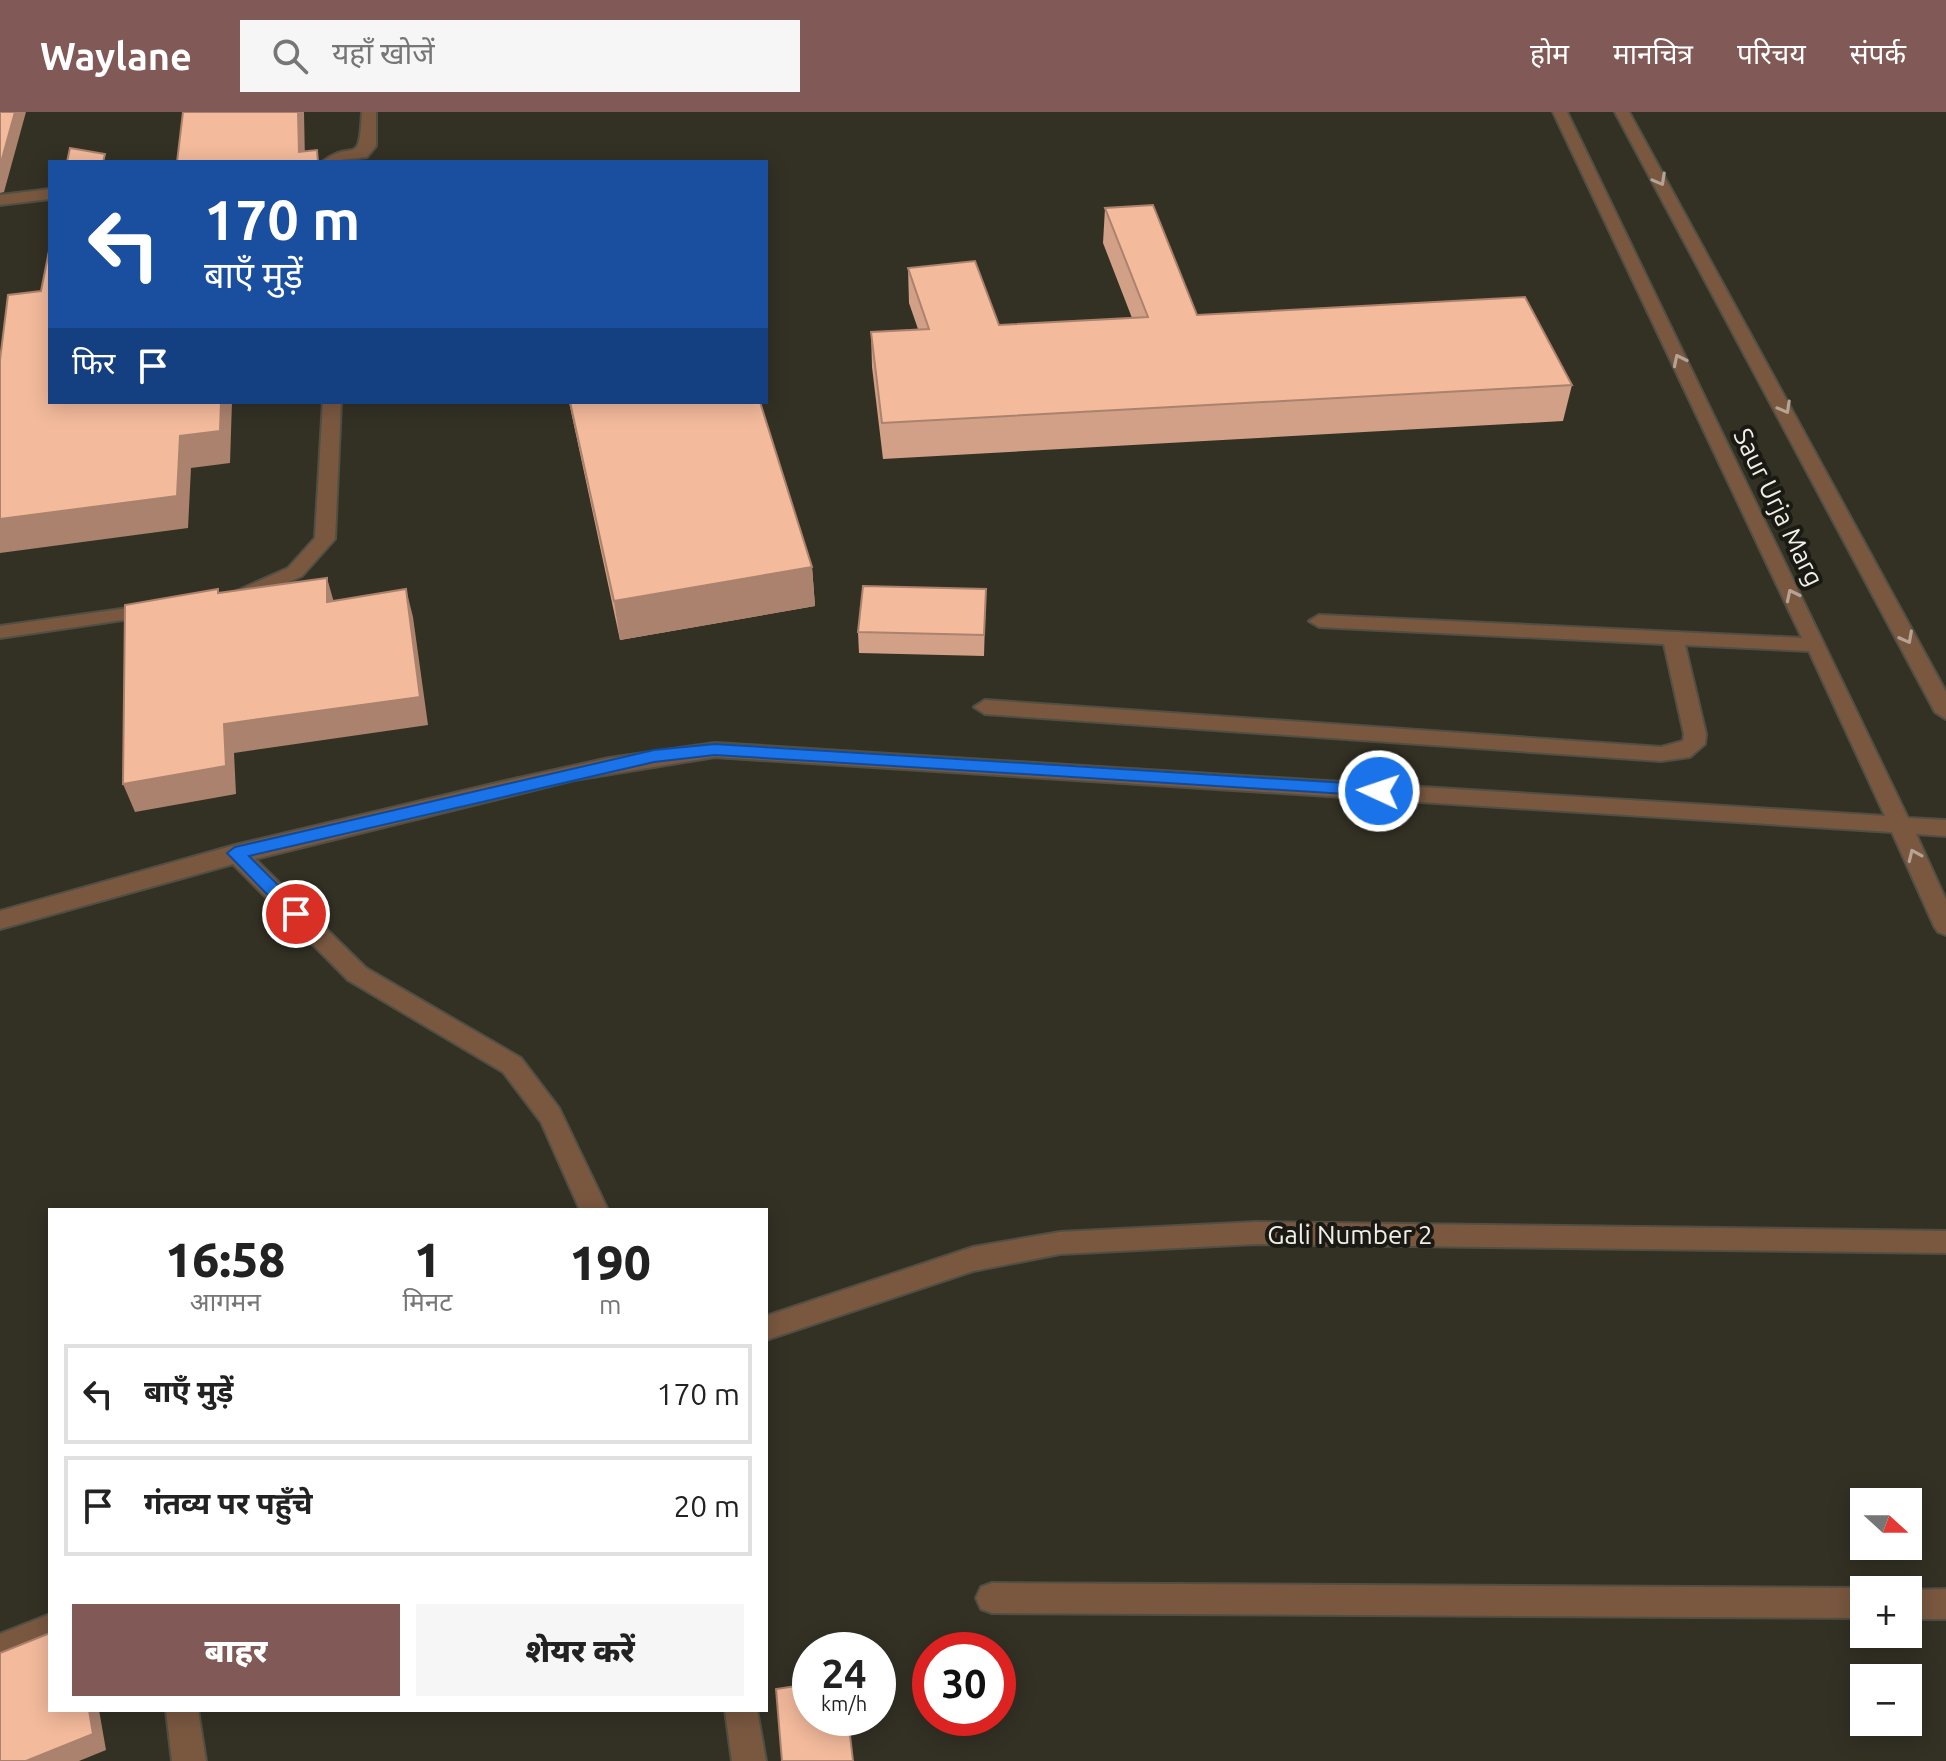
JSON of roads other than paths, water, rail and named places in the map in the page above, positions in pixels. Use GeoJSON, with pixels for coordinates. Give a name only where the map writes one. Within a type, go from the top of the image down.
{"type":"FeatureCollection","features":[{"type":"Feature","properties":{"kind":"street"},"geometry":{"type":"LineString","coordinates":[[338,160],[362,154],[368,146],[369,112]]}},
{"type":"Feature","properties":{"kind":"street","name":"Saur Urja Marg"},"geometry":{"type":"LineString","coordinates":[[1560,112],[1816,645],[1946,926]]}},
{"type":"Feature","properties":{"kind":"street","name":"Saur Urja Marg"},"geometry":{"type":"LineString","coordinates":[[1622,112],[1946,712]]}},
{"type":"Feature","properties":{"kind":"street"},"geometry":{"type":"LineString","coordinates":[[0,200],[48,194]]}},
{"type":"Feature","properties":{"kind":"street"},"geometry":{"type":"LineString","coordinates":[[219,601],[235,599],[295,572],[325,539],[332,404]]}},
{"type":"Feature","properties":{"kind":"street"},"geometry":{"type":"LineString","coordinates":[[0,632],[172,608]]}},
{"type":"Feature","properties":{"kind":"street"},"geometry":{"type":"LineString","coordinates":[[1319,621],[1816,645]]}},
{"type":"Feature","properties":{"kind":"street"},"geometry":{"type":"LineString","coordinates":[[985,707],[1682,752],[1694,744],[1695,734],[1673,638]]}},
{"type":"Feature","properties":{"kind":"street"},"geometry":{"type":"LineString","coordinates":[[0,920],[235,853],[580,771],[654,756],[715,750],[1946,828]]}},
{"type":"Feature","properties":{"kind":"street"},"geometry":{"type":"LineString","coordinates":[[235,853],[357,974],[512,1065],[530,1083],[558,1129],[593,1208]]}},
{"type":"Feature","properties":{"kind":"street","name":"Gali Number 2"},"geometry":{"type":"LineString","coordinates":[[768,1327],[973,1259],[1060,1243],[1256,1233],[1946,1242]]}},
{"type":"Feature","properties":{"kind":"street"},"geometry":{"type":"LineString","coordinates":[[992,1598],[1850,1603]]}},
{"type":"Feature","properties":{"kind":"street"},"geometry":{"type":"LineString","coordinates":[[1922,1604],[1946,1604]]}},
{"type":"Feature","properties":{"kind":"street"},"geometry":{"type":"LineString","coordinates":[[0,1649],[48,1630]]}},
{"type":"Feature","properties":{"kind":"street"},"geometry":{"type":"LineString","coordinates":[[182,1712],[189,1761]]}},
{"type":"Feature","properties":{"kind":"street"},"geometry":{"type":"LineString","coordinates":[[741,1712],[749,1761]]}}]}
